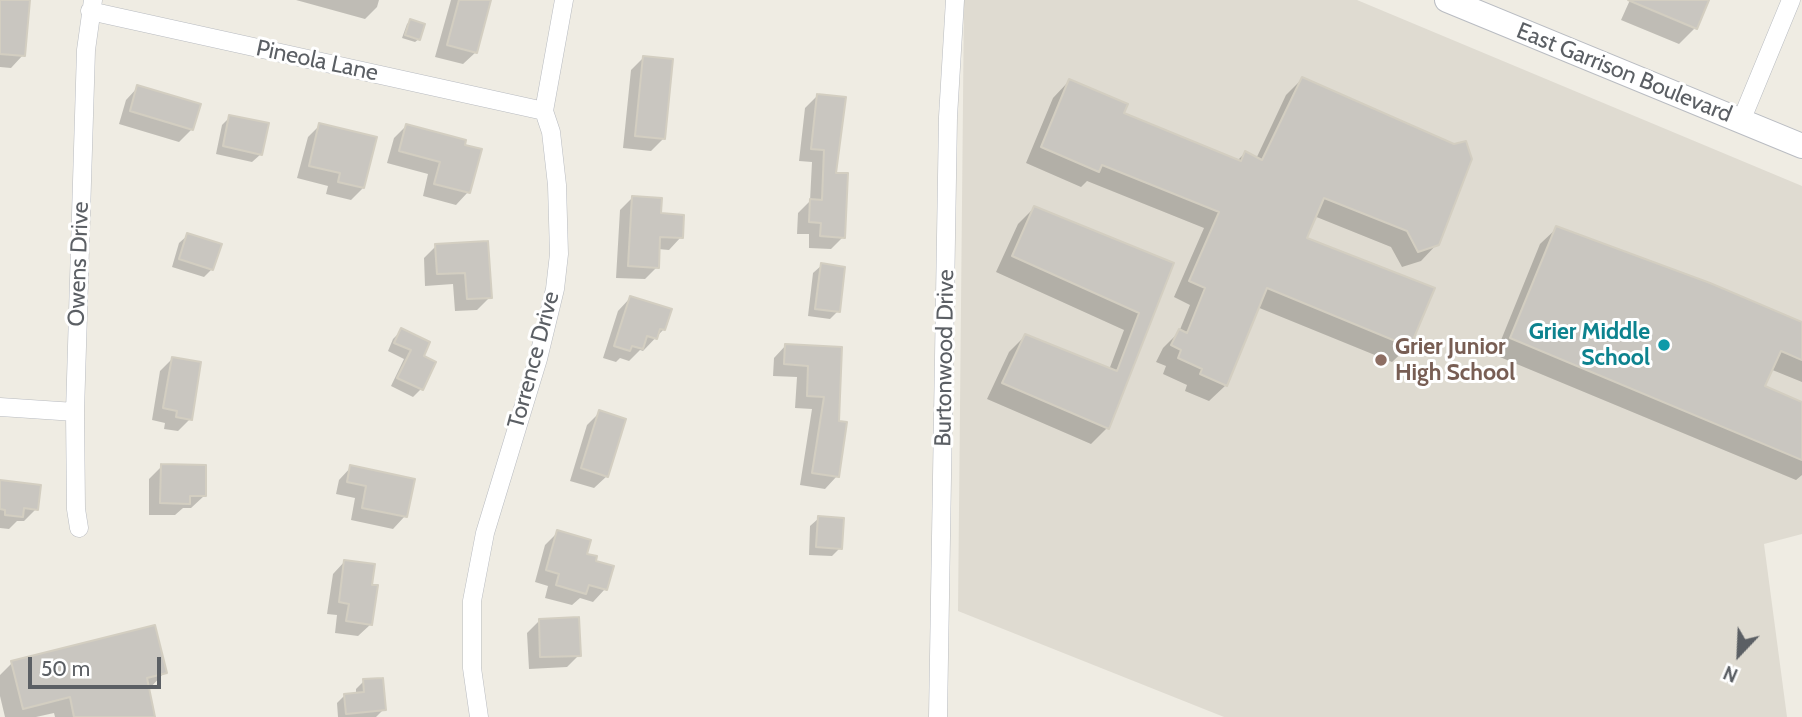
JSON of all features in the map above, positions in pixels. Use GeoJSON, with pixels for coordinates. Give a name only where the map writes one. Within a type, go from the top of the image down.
{"type":"FeatureCollection","features":[{"type":"Feature","properties":{"kind":"main road","name":"East Garrison Boulevard"},"geometry":{"type":"LineString","coordinates":[[1447,0],[1802,146]]}},
{"type":"Feature","properties":{"kind":"street","name":"Torrence Drive"},"geometry":{"type":"LineString","coordinates":[[479,717],[470,643],[472,601],[491,508],[538,359],[555,289],[559,254],[557,185],[551,132],[544,111],[564,0]]}},
{"type":"Feature","properties":{"kind":"street","name":"Burtonwood Drive"},"geometry":{"type":"LineString","coordinates":[[938,717],[948,117],[955,0]]}},
{"type":"Feature","properties":{"kind":"street"},"geometry":{"type":"LineString","coordinates":[[1741,121],[1791,0]]}},
{"type":"Feature","properties":{"kind":"street","name":"Pineola Lane"},"geometry":{"type":"LineString","coordinates":[[91,6],[544,111]]}},
{"type":"Feature","properties":{"kind":"street","name":"Owens Drive"},"geometry":{"type":"LineString","coordinates":[[79,527],[76,509],[75,412],[86,50],[91,6]]}},
{"type":"Feature","properties":{"kind":"street"},"geometry":{"type":"LineString","coordinates":[[0,407],[75,412]]}},
{"type":"Feature","properties":{"kind":"shaded area","name":"Grier Junior High School"},"geometry":{"type":"Polygon","coordinates":[[[964,0],[1357,0],[1802,186],[1802,534],[1764,544],[1787,717],[1224,717],[958,611],[964,0]]]}},
{"type":"Feature","properties":{"kind":"building"},"geometry":{"type":"Polygon","coordinates":[[[0,0],[30,0],[25,56],[0,54],[0,0]]]}},
{"type":"Feature","properties":{"kind":"building"},"geometry":{"type":"Polygon","coordinates":[[[459,0],[491,0],[477,53],[447,45],[459,0]]]}},
{"type":"Feature","properties":{"kind":"building"},"geometry":{"type":"Polygon","coordinates":[[[1628,0],[1709,0],[1697,29],[1628,0]]]}},
{"type":"Feature","properties":{"kind":"building"},"geometry":{"type":"Polygon","coordinates":[[[410,19],[425,24],[420,40],[405,35],[410,19]]]}},
{"type":"Feature","properties":{"kind":"building"},"geometry":{"type":"Polygon","coordinates":[[[643,56],[673,59],[665,139],[635,136],[643,56]]]}},
{"type":"Feature","properties":{"kind":"building"},"geometry":{"type":"Polygon","coordinates":[[[1302,77],[1454,144],[1466,141],[1472,159],[1439,245],[1418,252],[1407,231],[1324,198],[1307,238],[1435,288],[1410,347],[1267,288],[1227,386],[1200,374],[1202,369],[1178,358],[1181,350],[1171,345],[1179,329],[1187,333],[1205,288],[1189,281],[1219,212],[1102,165],[1099,172],[1041,147],[1069,79],[1128,104],[1124,113],[1241,161],[1245,151],[1262,160],[1302,77]]]}},
{"type":"Feature","properties":{"kind":"building"},"geometry":{"type":"Polygon","coordinates":[[[137,85],[201,104],[193,130],[130,111],[137,85]]]}},
{"type":"Feature","properties":{"kind":"building"},"geometry":{"type":"Polygon","coordinates":[[[817,94],[846,97],[836,173],[848,173],[845,238],[820,236],[821,223],[809,222],[810,199],[822,200],[824,150],[811,149],[817,94]]]}},
{"type":"Feature","properties":{"kind":"building"},"geometry":{"type":"Polygon","coordinates":[[[229,115],[269,123],[262,155],[223,146],[229,115]]]}},
{"type":"Feature","properties":{"kind":"building"},"geometry":{"type":"Polygon","coordinates":[[[319,123],[377,137],[364,188],[338,182],[340,173],[309,166],[319,123]]]}},
{"type":"Feature","properties":{"kind":"building"},"geometry":{"type":"Polygon","coordinates":[[[406,124],[466,140],[465,145],[482,149],[470,193],[434,184],[440,162],[399,151],[406,124]]]}},
{"type":"Feature","properties":{"kind":"building"},"geometry":{"type":"Polygon","coordinates":[[[632,196],[662,198],[661,213],[684,215],[683,238],[660,237],[659,268],[628,266],[632,196]]]}},
{"type":"Feature","properties":{"kind":"building"},"geometry":{"type":"Polygon","coordinates":[[[1034,206],[1174,263],[1109,429],[1002,383],[1025,334],[1117,371],[1139,313],[1012,256],[1034,206]]]}},
{"type":"Feature","properties":{"kind":"building","name":"Grier Middle School"},"geometry":{"type":"Polygon","coordinates":[[[1556,226],[1710,283],[1802,322],[1802,360],[1781,351],[1765,386],[1802,402],[1802,460],[1510,338],[1556,226]]]}},
{"type":"Feature","properties":{"kind":"building"},"geometry":{"type":"Polygon","coordinates":[[[187,233],[222,244],[213,270],[179,259],[187,233]]]}},
{"type":"Feature","properties":{"kind":"building"},"geometry":{"type":"Polygon","coordinates":[[[488,241],[492,298],[467,299],[465,273],[437,274],[435,244],[488,241]]]}},
{"type":"Feature","properties":{"kind":"building"},"geometry":{"type":"Polygon","coordinates":[[[821,263],[845,267],[840,312],[815,309],[821,263]]]}},
{"type":"Feature","properties":{"kind":"building"},"geometry":{"type":"Polygon","coordinates":[[[630,296],[672,309],[665,330],[660,329],[657,339],[647,336],[643,349],[632,346],[630,351],[614,346],[630,296]]]}},
{"type":"Feature","properties":{"kind":"building"},"geometry":{"type":"Polygon","coordinates":[[[401,328],[430,342],[424,356],[436,362],[423,390],[397,378],[411,350],[394,343],[401,328]]]}},
{"type":"Feature","properties":{"kind":"building"},"geometry":{"type":"Polygon","coordinates":[[[785,344],[842,347],[839,421],[847,422],[839,477],[812,473],[824,397],[807,396],[808,366],[784,364],[785,344]]]}},
{"type":"Feature","properties":{"kind":"building"},"geometry":{"type":"Polygon","coordinates":[[[172,357],[201,362],[192,420],[176,417],[177,411],[163,408],[172,357]]]}},
{"type":"Feature","properties":{"kind":"building"},"geometry":{"type":"Polygon","coordinates":[[[599,410],[626,419],[608,477],[581,468],[599,410]]]}},
{"type":"Feature","properties":{"kind":"building"},"geometry":{"type":"Polygon","coordinates":[[[161,464],[206,465],[206,496],[190,496],[190,504],[160,503],[161,464]]]}},
{"type":"Feature","properties":{"kind":"building"},"geometry":{"type":"Polygon","coordinates":[[[350,465],[415,479],[407,517],[362,508],[366,486],[347,482],[350,465]]]}},
{"type":"Feature","properties":{"kind":"building"},"geometry":{"type":"Polygon","coordinates":[[[0,480],[41,485],[38,510],[24,508],[23,517],[5,515],[5,510],[0,509],[0,480]]]}},
{"type":"Feature","properties":{"kind":"building"},"geometry":{"type":"Polygon","coordinates":[[[818,516],[844,518],[842,549],[816,547],[818,516]]]}},
{"type":"Feature","properties":{"kind":"building"},"geometry":{"type":"Polygon","coordinates":[[[557,530],[591,540],[587,554],[597,556],[596,561],[614,566],[607,590],[589,585],[586,594],[556,585],[559,574],[546,570],[557,530]]]}},
{"type":"Feature","properties":{"kind":"building"},"geometry":{"type":"Polygon","coordinates":[[[344,560],[375,564],[372,585],[378,585],[372,625],[346,621],[349,604],[339,602],[344,560]]]}},
{"type":"Feature","properties":{"kind":"building"},"geometry":{"type":"Polygon","coordinates":[[[579,617],[581,656],[540,657],[539,619],[579,617]]]}},
{"type":"Feature","properties":{"kind":"building"},"geometry":{"type":"Polygon","coordinates":[[[155,625],[167,673],[147,678],[155,717],[74,717],[70,697],[23,709],[11,661],[155,625]]]}},
{"type":"Feature","properties":{"kind":"building"},"geometry":{"type":"Polygon","coordinates":[[[383,678],[386,710],[346,714],[344,694],[364,692],[363,679],[383,678]]]}},
{"type":"Feature","properties":{"kind":"place","name":"Grier Middle School"},"geometry":{"type":"Point","coordinates":[1664,345]}},
{"type":"Feature","properties":{"kind":"place","name":"Grier Junior High School"},"geometry":{"type":"Point","coordinates":[1381,360]}}]}
